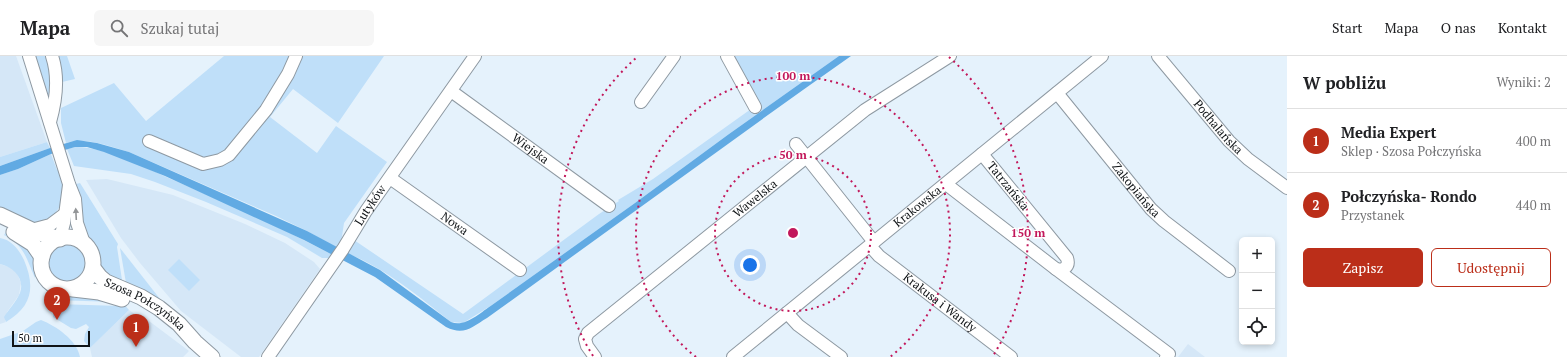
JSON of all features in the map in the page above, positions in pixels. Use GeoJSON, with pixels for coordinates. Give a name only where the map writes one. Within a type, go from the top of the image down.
{"type":"FeatureCollection","features":[{"type":"Feature","properties":{"kind":"main road"},"geometry":{"type":"LineString","coordinates":[[0,215],[31,230],[60,238],[71,238],[84,243],[91,253],[93,268],[87,280],[80,286],[73,289],[60,288],[50,282],[43,271],[42,257],[36,247],[30,241],[0,226]]}},
{"type":"Feature","properties":{"kind":"main road"},"geometry":{"type":"LineString","coordinates":[[42,257],[49,245],[60,238]]}},
{"type":"Feature","properties":{"kind":"main road","name":"Szosa Połczyńska"},"geometry":{"type":"LineString","coordinates":[[93,268],[106,282],[141,297],[159,308],[179,324],[195,342],[212,357]]}},
{"type":"Feature","properties":{"kind":"main road","name":"Szosa Połczyńska"},"geometry":{"type":"LineString","coordinates":[[73,289],[104,292],[128,301],[144,309],[174,331],[195,342]]}},
{"type":"Feature","properties":{"kind":"street"},"geometry":{"type":"LineString","coordinates":[[29,56],[69,184],[76,199],[77,223],[84,243]]}},
{"type":"Feature","properties":{"kind":"street"},"geometry":{"type":"LineString","coordinates":[[50,122],[55,104],[56,83],[52,56]]}},
{"type":"Feature","properties":{"kind":"street"},"geometry":{"type":"LineString","coordinates":[[148,141],[203,164],[220,160],[229,155],[266,110],[288,74],[296,56]]}},
{"type":"Feature","properties":{"kind":"street","name":"Lutyków"},"geometry":{"type":"LineString","coordinates":[[268,357],[340,254],[366,211],[475,56]]}},
{"type":"Feature","properties":{"kind":"street"},"geometry":{"type":"LineString","coordinates":[[641,102],[674,56]]}},
{"type":"Feature","properties":{"kind":"street"},"geometry":{"type":"LineString","coordinates":[[727,56],[755,107]]}},
{"type":"Feature","properties":{"kind":"street","name":"Wawelska"},"geometry":{"type":"LineString","coordinates":[[595,357],[587,346],[585,339],[588,333],[865,110],[950,56]]}},
{"type":"Feature","properties":{"kind":"street","name":"Krakowska"},"geometry":{"type":"LineString","coordinates":[[733,357],[1102,56]]}},
{"type":"Feature","properties":{"kind":"street","name":"Podhalańska"},"geometry":{"type":"LineString","coordinates":[[1158,56],[1243,155],[1287,188]]}},
{"type":"Feature","properties":{"kind":"street","name":"Wiejska"},"geometry":{"type":"LineString","coordinates":[[451,91],[609,206]]}},
{"type":"Feature","properties":{"kind":"street","name":"Zakopiańska"},"geometry":{"type":"LineString","coordinates":[[1057,93],[1151,208],[1164,221],[1229,271]]}},
{"type":"Feature","properties":{"kind":"street","name":"Krakusa i Wandy"},"geometry":{"type":"LineString","coordinates":[[796,144],[872,244],[879,256],[1011,357]]}},
{"type":"Feature","properties":{"kind":"street","name":"Tatrzańska"},"geometry":{"type":"LineString","coordinates":[[982,154],[1067,258],[1068,265],[1060,270],[1056,269]]}},
{"type":"Feature","properties":{"kind":"street","name":"Nowa"},"geometry":{"type":"LineString","coordinates":[[390,178],[520,270]]}},
{"type":"Feature","properties":{"kind":"street"},"geometry":{"type":"LineString","coordinates":[[60,238],[66,213],[69,184]]}},
{"type":"Feature","properties":{"kind":"street"},"geometry":{"type":"LineString","coordinates":[[946,184],[1168,355]]}},
{"type":"Feature","properties":{"kind":"street"},"geometry":{"type":"LineString","coordinates":[[31,230],[50,225],[66,213]]}},
{"type":"Feature","properties":{"kind":"street"},"geometry":{"type":"LineString","coordinates":[[787,313],[798,325],[840,357]]}},
{"type":"Feature","properties":{"kind":"shaded area"},"geometry":{"type":"Polygon","coordinates":[[[0,56],[16,56],[47,142],[0,157],[0,56]]]}},
{"type":"Feature","properties":{"kind":"shaded area"},"geometry":{"type":"Polygon","coordinates":[[[34,56],[48,56],[50,62],[49,100],[34,56]]]}},
{"type":"Feature","properties":{"kind":"shaded area"},"geometry":{"type":"Polygon","coordinates":[[[57,56],[67,56],[75,79],[62,82],[61,68],[57,56]]]}},
{"type":"Feature","properties":{"kind":"shaded area"},"geometry":{"type":"Polygon","coordinates":[[[224,56],[384,56],[338,123],[293,89],[270,117],[317,153],[336,126],[387,162],[344,223],[341,243],[337,248],[276,216],[129,152],[90,142],[74,141],[66,143],[61,123],[61,108],[114,83],[146,121],[224,56]]]}},
{"type":"Feature","properties":{"kind":"shaded area"},"geometry":{"type":"Polygon","coordinates":[[[721,56],[839,56],[492,305],[463,323],[451,322],[387,274],[346,253],[354,240],[463,314],[599,214],[619,201],[618,200],[653,179],[751,109],[721,56]]]}},
{"type":"Feature","properties":{"kind":"shaded area"},"geometry":{"type":"Polygon","coordinates":[[[47,142],[50,148],[0,166],[0,157],[47,142]]]}},
{"type":"Feature","properties":{"kind":"shaded area"},"geometry":{"type":"Polygon","coordinates":[[[75,147],[99,150],[141,165],[295,235],[333,255],[330,258],[322,258],[287,237],[155,182],[131,174],[74,166],[67,149],[75,147]]]}},
{"type":"Feature","properties":{"kind":"shaded area"},"geometry":{"type":"Polygon","coordinates":[[[51,154],[57,170],[59,169],[63,190],[61,203],[55,214],[45,222],[34,224],[21,221],[0,211],[0,175],[18,169],[51,154]]]}},
{"type":"Feature","properties":{"kind":"shaded area"},"geometry":{"type":"Polygon","coordinates":[[[107,179],[173,195],[245,224],[285,243],[314,262],[320,269],[259,357],[241,357],[181,311],[140,263],[121,238],[86,180],[107,179]]]}},
{"type":"Feature","properties":{"kind":"shaded area"},"geometry":{"type":"Polygon","coordinates":[[[80,183],[118,244],[117,247],[122,280],[120,285],[100,268],[97,252],[83,228],[76,184],[80,183]]]}},
{"type":"Feature","properties":{"kind":"shaded area"},"geometry":{"type":"Polygon","coordinates":[[[6,232],[24,241],[35,260],[35,278],[21,248],[4,235],[6,232]]]}},
{"type":"Feature","properties":{"kind":"shaded area"},"geometry":{"type":"Polygon","coordinates":[[[0,238],[12,243],[15,246],[24,260],[30,278],[29,295],[26,302],[15,316],[6,322],[4,317],[20,293],[21,283],[20,278],[14,271],[0,264],[0,238]]]}},
{"type":"Feature","properties":{"kind":"shaded area"},"geometry":{"type":"Polygon","coordinates":[[[63,245],[71,245],[78,248],[83,253],[86,264],[83,275],[78,280],[71,283],[63,283],[56,280],[51,275],[48,268],[48,260],[51,253],[56,248],[63,245]]]}},
{"type":"Feature","properties":{"kind":"shaded area"},"geometry":{"type":"Polygon","coordinates":[[[120,248],[160,299],[160,300],[126,283],[120,248]]]}},
{"type":"Feature","properties":{"kind":"shaded area"},"geometry":{"type":"Polygon","coordinates":[[[179,259],[200,280],[189,291],[168,270],[179,259]]]}},
{"type":"Feature","properties":{"kind":"shaded area"},"geometry":{"type":"Polygon","coordinates":[[[0,264],[12,268],[17,273],[21,283],[19,295],[7,312],[6,322],[0,324],[0,264]]]}},
{"type":"Feature","properties":{"kind":"shaded area"},"geometry":{"type":"Polygon","coordinates":[[[69,295],[79,295],[114,302],[55,300],[69,295]]]}},
{"type":"Feature","properties":{"kind":"shaded area"},"geometry":{"type":"Polygon","coordinates":[[[122,302],[129,310],[90,348],[84,341],[85,334],[89,327],[86,324],[76,329],[71,328],[53,317],[53,308],[55,304],[120,306],[122,302]]]}},
{"type":"Feature","properties":{"kind":"shaded area"},"geometry":{"type":"Polygon","coordinates":[[[129,310],[143,320],[145,318],[189,351],[183,357],[92,357],[90,348],[129,310]]]}},
{"type":"Feature","properties":{"kind":"shaded area"},"geometry":{"type":"Polygon","coordinates":[[[41,320],[65,334],[75,345],[80,357],[0,357],[0,339],[23,331],[41,320]]]}},
{"type":"Feature","properties":{"kind":"shaded area"},"geometry":{"type":"Polygon","coordinates":[[[1188,344],[1205,357],[1178,357],[1188,344]]]}},
{"type":"Feature","properties":{"kind":"water"},"geometry":{"type":"Polygon","coordinates":[[[839,56],[851,56],[487,318],[468,329],[458,331],[446,327],[375,277],[304,240],[165,176],[104,152],[87,147],[75,147],[51,154],[18,169],[0,175],[0,166],[77,140],[97,143],[129,152],[307,231],[380,270],[451,322],[462,323],[478,315],[839,56]]]}},
{"type":"Feature","properties":{"kind":"place","name":"Połczyńska- Rondo"},"geometry":{"type":"Point","coordinates":[57,320]}},
{"type":"Feature","properties":{"kind":"place","name":"Media Expert"},"geometry":{"type":"Point","coordinates":[136,347]}}]}
